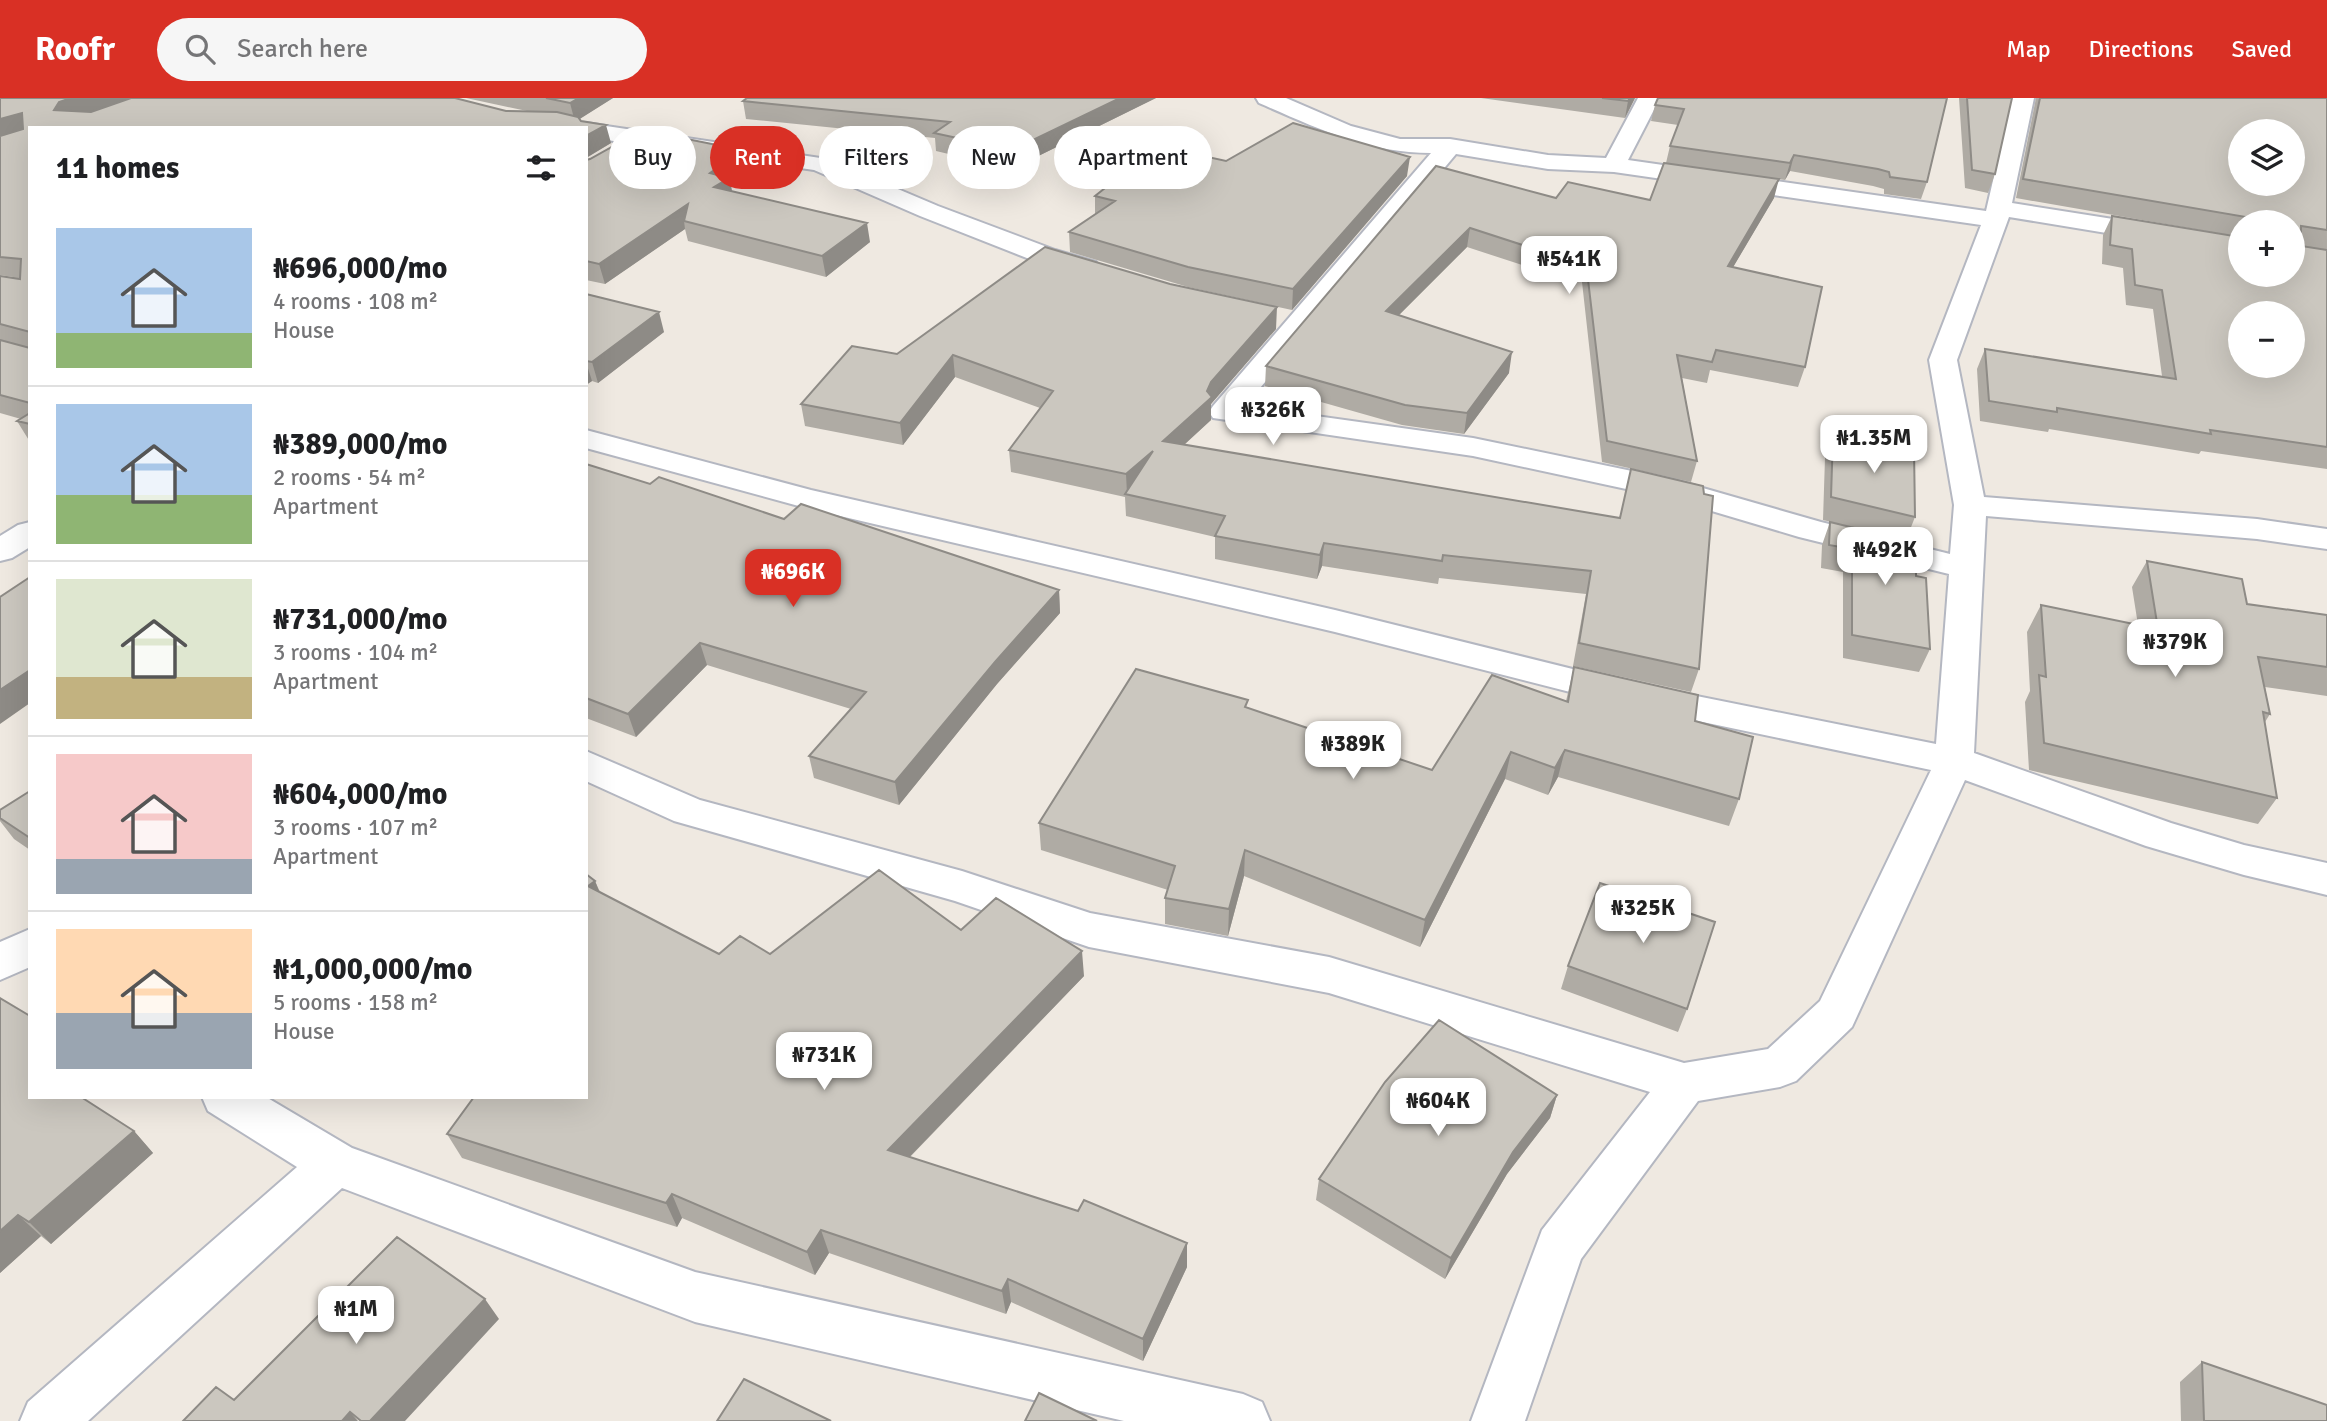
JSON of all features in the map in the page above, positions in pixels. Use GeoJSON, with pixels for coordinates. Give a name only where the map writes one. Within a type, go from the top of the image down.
{"type":"FeatureCollection","features":[{"type":"Feature","properties":{"kind":"street"},"geometry":{"type":"LineString","coordinates":[[1267,98],[1305,106],[1343,131],[1399,146],[1450,146],[1548,162],[1614,165],[2228,245]]}},
{"type":"Feature","properties":{"kind":"street"},"geometry":{"type":"LineString","coordinates":[[1614,165],[1649,98]]}},
{"type":"Feature","properties":{"kind":"street"},"geometry":{"type":"LineString","coordinates":[[588,766],[688,811],[962,887],[1089,930],[1329,975],[1684,1083],[1780,1067],[1836,1014],[1954,761],[1970,505],[1943,360],[1998,214],[2023,98]]}},
{"type":"Feature","properties":{"kind":"street"},"geometry":{"type":"LineString","coordinates":[[588,130],[609,133]]}},
{"type":"Feature","properties":{"kind":"street"},"geometry":{"type":"LineString","coordinates":[[696,145],[819,164],[1032,251],[1107,274]]}},
{"type":"Feature","properties":{"kind":"street"},"geometry":{"type":"LineString","coordinates":[[1450,146],[1286,320],[1224,412],[1486,450],[1675,490],[1811,530],[1966,568]]}},
{"type":"Feature","properties":{"kind":"street"},"geometry":{"type":"LineString","coordinates":[[588,440],[806,498],[1335,621],[1617,692],[1954,761],[2160,835],[2327,879]]}},
{"type":"Feature","properties":{"kind":"street"},"geometry":{"type":"LineString","coordinates":[[1970,505],[2257,529],[2327,539]]}},
{"type":"Feature","properties":{"kind":"street"},"geometry":{"type":"LineString","coordinates":[[0,551],[28,533]]}},
{"type":"Feature","properties":{"kind":"street"},"geometry":{"type":"LineString","coordinates":[[1499,1421],[1560,1247],[1684,1083]]}},
{"type":"Feature","properties":{"kind":"street"},"geometry":{"type":"LineString","coordinates":[[228,1099],[335,1164],[695,1297],[1243,1421]]}},
{"type":"Feature","properties":{"kind":"street"},"geometry":{"type":"LineString","coordinates":[[47,1421],[335,1164]]}},
{"type":"Feature","properties":{"kind":"building"},"geometry":{"type":"Polygon","coordinates":[[[0,98],[71,98],[59,102],[54,110],[91,112],[131,98],[455,98],[506,111],[557,112],[578,117],[581,121],[606,125],[588,135],[588,126],[28,126],[28,331],[0,324],[0,276],[20,279],[21,259],[0,257],[0,136],[23,129],[22,113],[0,119],[0,98]]]}},
{"type":"Feature","properties":{"kind":"building"},"geometry":{"type":"Polygon","coordinates":[[[546,98],[579,98],[570,103],[546,98]]]}},
{"type":"Feature","properties":{"kind":"building"},"geometry":{"type":"Polygon","coordinates":[[[747,98],[1120,98],[1062,126],[1054,126],[1054,130],[1040,136],[1040,126],[947,126],[947,136],[934,133],[950,122],[743,101],[747,98]]]}},
{"type":"Feature","properties":{"kind":"building"},"geometry":{"type":"Polygon","coordinates":[[[1602,98],[1630,98],[1628,101],[1602,98]]]}},
{"type":"Feature","properties":{"kind":"building"},"geometry":{"type":"Polygon","coordinates":[[[1658,98],[1947,98],[1927,182],[1890,177],[1889,172],[1878,169],[1794,155],[1790,163],[1670,146],[1684,109],[1655,105],[1658,98]]]}},
{"type":"Feature","properties":{"kind":"building"},"geometry":{"type":"Polygon","coordinates":[[[1967,98],[2012,98],[1995,174],[1972,170],[1967,98]]]}},
{"type":"Feature","properties":{"kind":"building"},"geometry":{"type":"Polygon","coordinates":[[[2040,98],[2327,98],[2327,230],[2305,227],[2305,210],[2228,210],[2228,214],[2023,179],[2040,98]]]}},
{"type":"Feature","properties":{"kind":"building"},"geometry":{"type":"Polygon","coordinates":[[[1293,123],[1410,157],[1293,289],[1188,267],[1069,232],[1115,201],[1095,196],[1104,189],[1212,189],[1212,158],[1226,161],[1293,123]]]}},
{"type":"Feature","properties":{"kind":"building"},"geometry":{"type":"Polygon","coordinates":[[[696,141],[710,144],[710,189],[722,189],[867,223],[822,256],[684,221],[688,204],[599,264],[588,261],[588,160],[609,148],[609,189],[696,189],[696,141]]]}},
{"type":"Feature","properties":{"kind":"building"},"geometry":{"type":"Polygon","coordinates":[[[1664,163],[1779,179],[1728,266],[1822,287],[1805,367],[1716,350],[1712,362],[1677,355],[1697,461],[1607,441],[1585,254],[1578,263],[1470,228],[1386,311],[1512,352],[1467,413],[1405,405],[1266,366],[1436,166],[1556,198],[1568,182],[1650,200],[1664,163]]]}},
{"type":"Feature","properties":{"kind":"building"},"geometry":{"type":"Polygon","coordinates":[[[2112,216],[2228,235],[2228,287],[2305,287],[2305,247],[2327,250],[2327,447],[2210,430],[2211,434],[2057,408],[2057,412],[1989,401],[1985,349],[2176,379],[2162,290],[2135,285],[2132,249],[2110,245],[2112,216]]]}},
{"type":"Feature","properties":{"kind":"building"},"geometry":{"type":"Polygon","coordinates":[[[1045,247],[1170,284],[1277,307],[1211,382],[1207,391],[1212,397],[1163,441],[1620,518],[1631,469],[1703,486],[1704,494],[1713,496],[1699,669],[1579,643],[1591,571],[1443,555],[1442,561],[1324,543],[1320,555],[1215,536],[1225,516],[1125,494],[1153,451],[1126,474],[1009,450],[1053,391],[953,355],[900,423],[801,404],[852,346],[897,354],[1045,247]]]}},
{"type":"Feature","properties":{"kind":"building"},"geometry":{"type":"Polygon","coordinates":[[[588,294],[659,312],[592,362],[588,361],[588,294]]]}},
{"type":"Feature","properties":{"kind":"building"},"geometry":{"type":"Polygon","coordinates":[[[0,340],[28,347],[28,402],[0,395],[0,340]]]}},
{"type":"Feature","properties":{"kind":"building"},"geometry":{"type":"Polygon","coordinates":[[[28,414],[28,424],[17,421],[28,414]]]}},
{"type":"Feature","properties":{"kind":"building"},"geometry":{"type":"Polygon","coordinates":[[[1833,435],[1914,449],[1915,517],[1831,497],[1833,435]]]}},
{"type":"Feature","properties":{"kind":"building"},"geometry":{"type":"Polygon","coordinates":[[[588,465],[650,484],[659,477],[784,519],[801,504],[1059,590],[895,782],[809,756],[866,692],[700,643],[628,714],[588,699],[588,465]]]}},
{"type":"Feature","properties":{"kind":"building"},"geometry":{"type":"Polygon","coordinates":[[[1830,522],[1916,543],[1916,576],[1926,578],[1930,649],[1852,635],[1852,549],[1829,545],[1830,522]]]}},
{"type":"Feature","properties":{"kind":"building"},"geometry":{"type":"Polygon","coordinates":[[[2147,561],[2242,579],[2247,604],[2327,615],[2327,667],[2258,657],[2270,714],[2263,712],[2277,798],[2044,743],[2039,675],[2046,677],[2041,605],[2158,629],[2147,561]]]}},
{"type":"Feature","properties":{"kind":"building"},"geometry":{"type":"Polygon","coordinates":[[[28,578],[28,671],[0,690],[0,597],[28,578]]]}},
{"type":"Feature","properties":{"kind":"building"},"geometry":{"type":"Polygon","coordinates":[[[1574,667],[1698,695],[1695,721],[1753,737],[1739,799],[1565,750],[1555,768],[1511,752],[1425,920],[1245,850],[1229,909],[1165,898],[1175,866],[1039,823],[1136,669],[1248,700],[1245,707],[1432,770],[1492,675],[1568,702],[1574,667]]]}},
{"type":"Feature","properties":{"kind":"building"},"geometry":{"type":"Polygon","coordinates":[[[28,792],[28,837],[0,818],[0,810],[28,792]]]}},
{"type":"Feature","properties":{"kind":"building"},"geometry":{"type":"Polygon","coordinates":[[[879,870],[961,930],[996,898],[1082,951],[888,1150],[1078,1211],[1084,1200],[1187,1243],[1143,1339],[1008,1279],[1002,1291],[821,1230],[807,1252],[672,1194],[666,1203],[447,1134],[473,1099],[588,1099],[588,886],[719,954],[740,936],[770,954],[879,870]]]}},
{"type":"Feature","properties":{"kind":"building"},"geometry":{"type":"Polygon","coordinates":[[[588,876],[595,881],[588,886],[588,876]]]}},
{"type":"Feature","properties":{"kind":"building"},"geometry":{"type":"Polygon","coordinates":[[[1600,883],[1715,922],[1687,1009],[1568,966],[1600,883]]]}},
{"type":"Feature","properties":{"kind":"building"},"geometry":{"type":"Polygon","coordinates":[[[0,998],[28,1015],[28,1099],[84,1099],[134,1131],[29,1222],[18,1215],[0,1231],[0,998]]]}},
{"type":"Feature","properties":{"kind":"building"},"geometry":{"type":"Polygon","coordinates":[[[1439,1020],[1557,1095],[1513,1152],[1451,1258],[1319,1179],[1385,1082],[1439,1020]]]}},
{"type":"Feature","properties":{"kind":"building"},"geometry":{"type":"Polygon","coordinates":[[[397,1237],[485,1299],[370,1421],[361,1421],[350,1412],[342,1421],[183,1421],[216,1387],[234,1400],[397,1237]]]}},
{"type":"Feature","properties":{"kind":"building"},"geometry":{"type":"Polygon","coordinates":[[[2202,1362],[2327,1405],[2327,1421],[2204,1421],[2202,1362]]]}},
{"type":"Feature","properties":{"kind":"building"},"geometry":{"type":"Polygon","coordinates":[[[744,1379],[831,1421],[717,1421],[744,1379]]]}},
{"type":"Feature","properties":{"kind":"building"},"geometry":{"type":"Polygon","coordinates":[[[1039,1393],[1097,1421],[1025,1421],[1039,1393]]]}}]}
